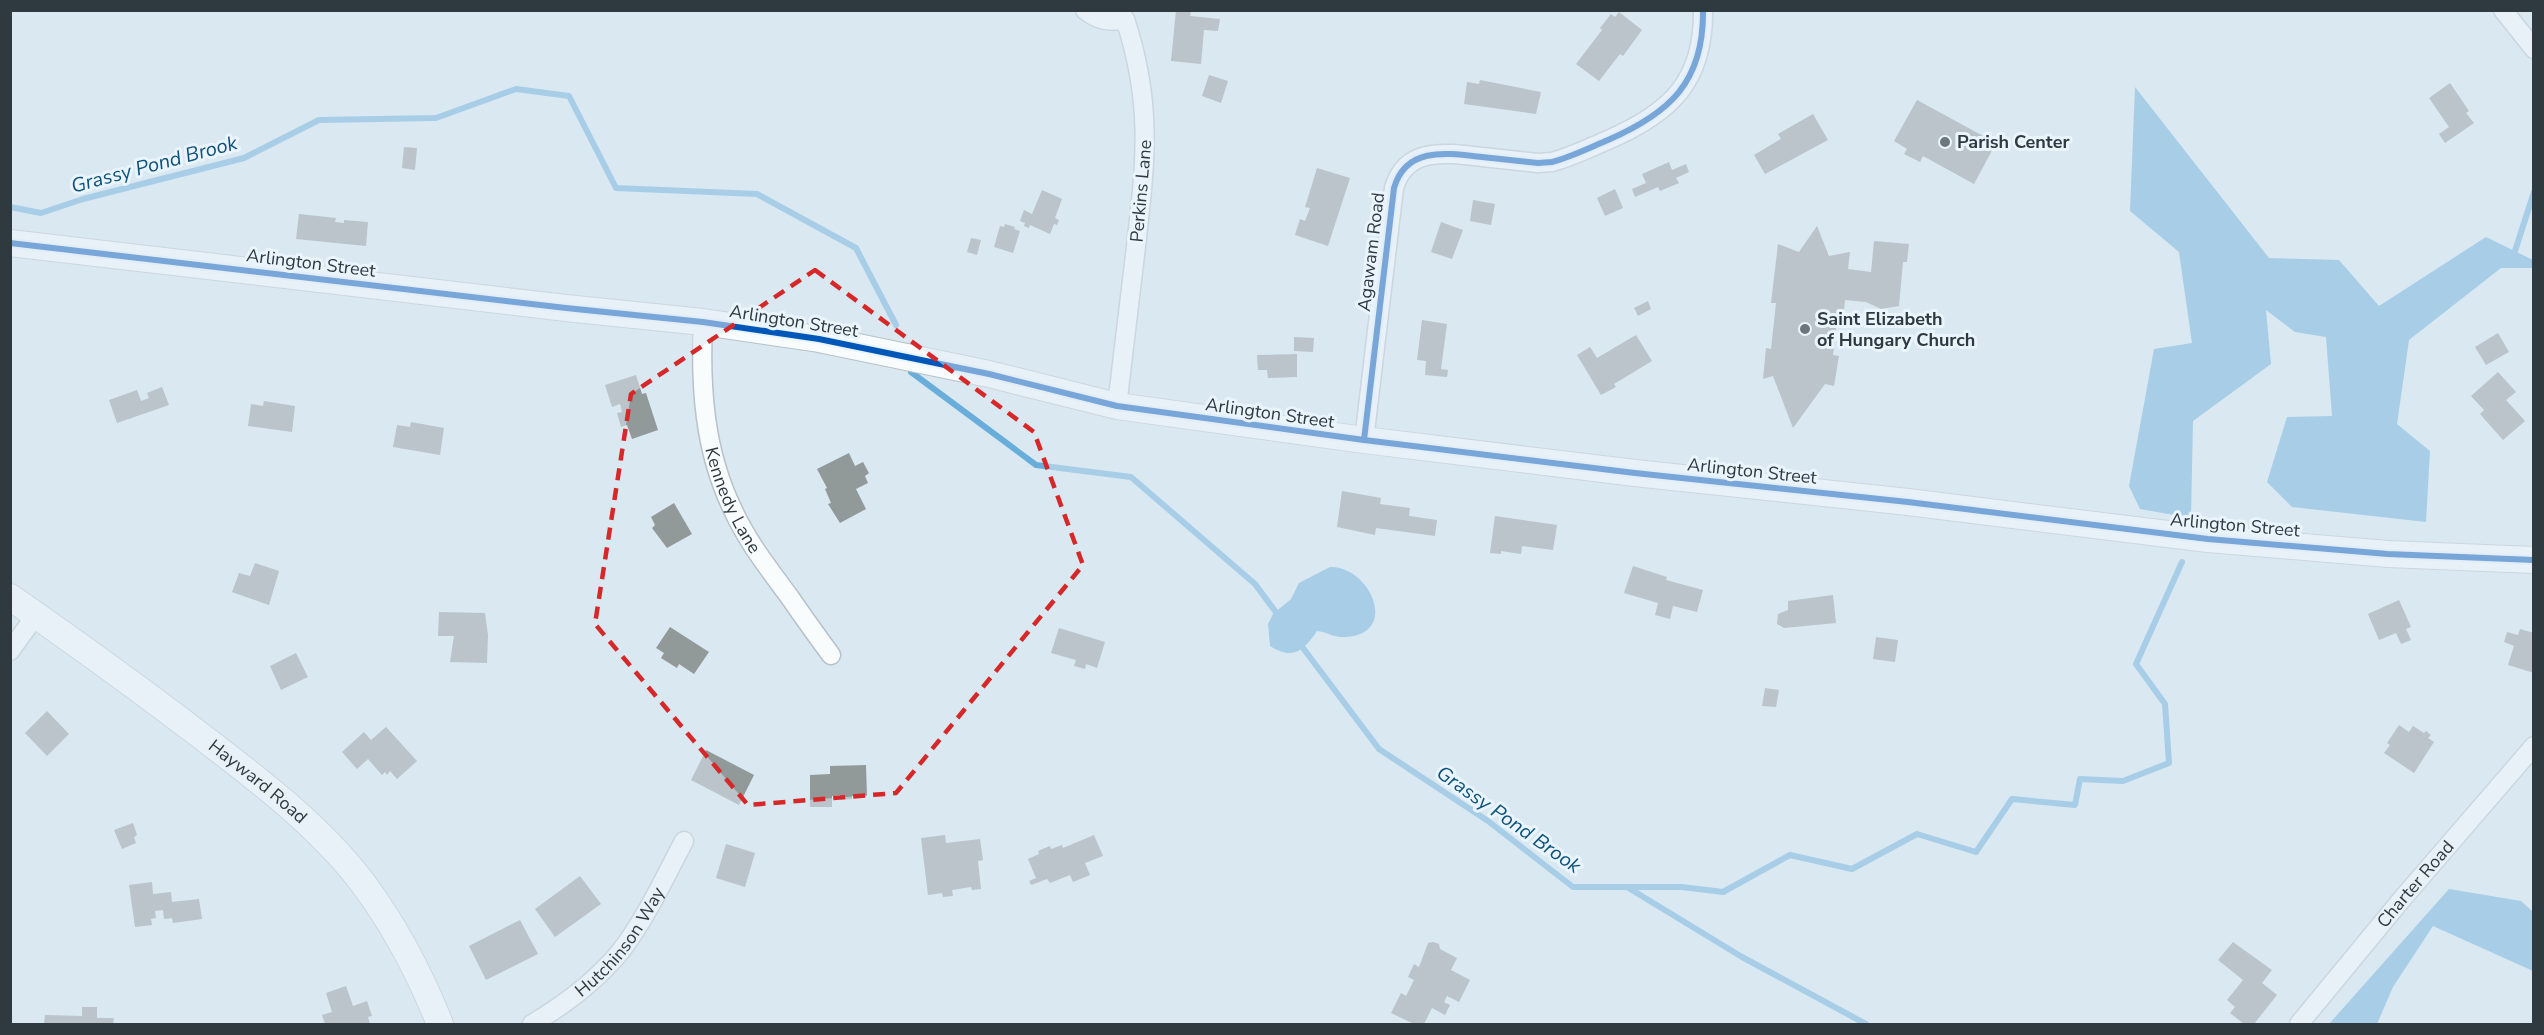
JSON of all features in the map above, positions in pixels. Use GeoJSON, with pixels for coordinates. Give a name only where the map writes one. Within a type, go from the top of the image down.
{"type":"FeatureCollection","features":[{"type":"Feature","properties":{"kind":"street","name":"Perkins Lane"},"geometry":{"type":"LineString","coordinates":[[1085,10],[1093,16],[1109,21],[1125,19],[1137,62],[1146,116],[1145,172],[1117,406]]}},
{"type":"Feature","properties":{"kind":"street","name":"Agawam Road"},"geometry":{"type":"LineString","coordinates":[[1364,440],[1394,188],[1402,170],[1418,159],[1440,153],[1538,163],[1552,162],[1633,129],[1666,107],[1681,91],[1689,78],[1701,48],[1703,10]]}},
{"type":"Feature","properties":{"kind":"street"},"geometry":{"type":"LineString","coordinates":[[2503,10],[2534,49]]}},
{"type":"Feature","properties":{"kind":"street","name":"Arlington Street"},"geometry":{"type":"LineString","coordinates":[[10,243],[703,322],[819,339],[989,374],[1117,406],[1364,440],[1604,470],[1908,502],[2208,539],[2388,554],[2534,560]]}},
{"type":"Feature","properties":{"kind":"street","name":"Kennedy Lane"},"geometry":{"type":"LineString","coordinates":[[703,322],[701,368],[705,413],[723,487],[733,511],[759,556],[831,655]]}},
{"type":"Feature","properties":{"kind":"street","name":"Hayward Road"},"geometry":{"type":"LineString","coordinates":[[10,597],[138,688],[234,761],[326,841],[361,881],[397,932],[440,1024]]}},
{"type":"Feature","properties":{"kind":"street"},"geometry":{"type":"LineString","coordinates":[[10,651],[36,615]]}},
{"type":"Feature","properties":{"kind":"street","name":"Charter Road"},"geometry":{"type":"LineString","coordinates":[[2299,1024],[2402,899],[2534,746]]}},
{"type":"Feature","properties":{"kind":"street","name":"Hutchinson Way"},"geometry":{"type":"LineString","coordinates":[[532,1024],[586,986],[620,951],[660,888],[684,841]]}},
{"type":"Feature","properties":{"kind":"highlighted area"},"geometry":{"type":"Polygon","coordinates":[[[815,270],[1034,432],[1083,565],[896,793],[748,805],[595,624],[631,394],[815,270]]]}},
{"type":"Feature","properties":{"kind":"water"},"geometry":{"type":"Polygon","coordinates":[[[2135,87],[2269,258],[2339,260],[2379,306],[2486,237],[2533,260],[2533,268],[2501,268],[2409,340],[2397,424],[2430,451],[2426,522],[2292,507],[2267,482],[2287,417],[2332,416],[2326,337],[2295,332],[2266,310],[2271,364],[2193,421],[2191,518],[2140,509],[2129,486],[2154,349],[2192,343],[2179,252],[2130,211],[2135,87]]]}},
{"type":"Feature","properties":{"kind":"water"},"geometry":{"type":"Polygon","coordinates":[[[1330,567],[1345,570],[1357,577],[1367,588],[1374,601],[1375,614],[1372,625],[1362,633],[1345,637],[1317,631],[1303,648],[1292,653],[1286,653],[1270,646],[1268,624],[1273,614],[1291,599],[1299,583],[1330,567]]]}},
{"type":"Feature","properties":{"kind":"water"},"geometry":{"type":"Polygon","coordinates":[[[2449,889],[2521,901],[2533,912],[2533,971],[2433,926],[2393,987],[2377,1024],[2329,1024],[2449,889]]]}},
{"type":"Feature","properties":{"kind":"building"},"geometry":{"type":"Polygon","coordinates":[[[1176,10],[1191,10],[1190,16],[1220,19],[1218,31],[1204,30],[1201,64],[1171,61],[1176,10]]]}},
{"type":"Feature","properties":{"kind":"building"},"geometry":{"type":"Polygon","coordinates":[[[1619,12],[1642,30],[1623,56],[1620,54],[1599,81],[1576,64],[1602,30],[1600,28],[1611,14],[1615,17],[1619,12]]]}},
{"type":"Feature","properties":{"kind":"building"},"geometry":{"type":"Polygon","coordinates":[[[1209,75],[1228,81],[1221,103],[1202,96],[1209,75]]]}},
{"type":"Feature","properties":{"kind":"building"},"geometry":{"type":"Polygon","coordinates":[[[1480,80],[1541,92],[1536,114],[1464,104],[1467,82],[1479,84],[1480,80]]]}},
{"type":"Feature","properties":{"kind":"building"},"geometry":{"type":"Polygon","coordinates":[[[2450,83],[2469,111],[2466,113],[2474,123],[2445,143],[2439,134],[2449,127],[2429,98],[2450,83]]]}},
{"type":"Feature","properties":{"kind":"building","name":"Parish Center"},"geometry":{"type":"Polygon","coordinates":[[[1917,100],[1996,143],[1974,184],[1923,156],[1920,162],[1904,154],[1907,149],[1894,141],[1917,100]]]}},
{"type":"Feature","properties":{"kind":"building"},"geometry":{"type":"Polygon","coordinates":[[[1813,114],[1828,140],[1765,174],[1754,155],[1781,139],[1778,134],[1813,114]]]}},
{"type":"Feature","properties":{"kind":"building"},"geometry":{"type":"Polygon","coordinates":[[[404,147],[417,148],[415,170],[402,168],[404,147]]]}},
{"type":"Feature","properties":{"kind":"building"},"geometry":{"type":"Polygon","coordinates":[[[1669,162],[1672,170],[1686,164],[1689,172],[1676,178],[1679,183],[1660,191],[1658,187],[1635,197],[1632,189],[1646,183],[1642,174],[1669,162]]]}},
{"type":"Feature","properties":{"kind":"building"},"geometry":{"type":"Polygon","coordinates":[[[1317,168],[1350,178],[1328,246],[1295,235],[1300,219],[1305,221],[1310,208],[1305,207],[1317,168]]]}},
{"type":"Feature","properties":{"kind":"building"},"geometry":{"type":"Polygon","coordinates":[[[1615,189],[1623,208],[1605,216],[1597,198],[1615,189]]]}},
{"type":"Feature","properties":{"kind":"building"},"geometry":{"type":"Polygon","coordinates":[[[1042,190],[1062,199],[1055,218],[1059,220],[1057,225],[1054,224],[1050,234],[1030,225],[1029,228],[1024,226],[1025,223],[1020,221],[1024,210],[1032,214],[1042,190]]]}},
{"type":"Feature","properties":{"kind":"building"},"geometry":{"type":"Polygon","coordinates":[[[1473,200],[1495,204],[1491,225],[1470,221],[1473,200]]]}},
{"type":"Feature","properties":{"kind":"building"},"geometry":{"type":"Polygon","coordinates":[[[299,214],[336,218],[335,222],[344,223],[344,220],[368,222],[366,246],[296,239],[299,214]]]}},
{"type":"Feature","properties":{"kind":"building"},"geometry":{"type":"Polygon","coordinates":[[[1441,222],[1463,230],[1452,259],[1431,252],[1441,222]]]}},
{"type":"Feature","properties":{"kind":"building"},"geometry":{"type":"Polygon","coordinates":[[[1005,224],[1020,231],[1013,253],[994,247],[1000,226],[1004,227],[1005,224]]]}},
{"type":"Feature","properties":{"kind":"building","name":"Saint Elizabeth of Hungary Church"},"geometry":{"type":"Polygon","coordinates":[[[1817,226],[1829,256],[1850,252],[1848,269],[1871,272],[1874,241],[1909,244],[1907,262],[1903,262],[1899,306],[1881,309],[1866,302],[1845,300],[1844,311],[1838,310],[1833,355],[1839,356],[1834,386],[1825,384],[1793,428],[1773,376],[1763,379],[1766,348],[1771,349],[1776,303],[1771,303],[1778,244],[1799,252],[1817,226]]]}},
{"type":"Feature","properties":{"kind":"building"},"geometry":{"type":"Polygon","coordinates":[[[971,238],[981,240],[977,255],[967,252],[971,238]]]}},
{"type":"Feature","properties":{"kind":"building"},"geometry":{"type":"Polygon","coordinates":[[[1648,301],[1651,309],[1638,316],[1634,308],[1648,301]]]}},
{"type":"Feature","properties":{"kind":"building"},"geometry":{"type":"Polygon","coordinates":[[[1422,320],[1447,324],[1441,369],[1448,370],[1447,377],[1425,375],[1426,361],[1417,360],[1422,320]]]}},
{"type":"Feature","properties":{"kind":"building"},"geometry":{"type":"Polygon","coordinates":[[[2498,333],[2509,352],[2486,365],[2475,347],[2498,333]]]}},
{"type":"Feature","properties":{"kind":"building"},"geometry":{"type":"Polygon","coordinates":[[[1636,335],[1652,361],[1614,384],[1616,387],[1601,395],[1577,355],[1590,347],[1597,358],[1636,335]]]}},
{"type":"Feature","properties":{"kind":"building"},"geometry":{"type":"Polygon","coordinates":[[[1294,337],[1314,338],[1313,352],[1294,351],[1294,337]]]}},
{"type":"Feature","properties":{"kind":"building"},"geometry":{"type":"Polygon","coordinates":[[[1297,354],[1297,377],[1268,378],[1267,370],[1258,370],[1257,355],[1297,354]]]}},
{"type":"Feature","properties":{"kind":"building"},"geometry":{"type":"Polygon","coordinates":[[[2498,372],[2516,392],[2506,400],[2525,421],[2503,440],[2480,414],[2484,410],[2471,396],[2498,372]]]}},
{"type":"Feature","properties":{"kind":"building"},"geometry":{"type":"Polygon","coordinates":[[[636,375],[642,394],[646,393],[658,430],[632,439],[627,425],[621,427],[617,413],[622,412],[620,404],[612,407],[605,385],[636,375]]]}},
{"type":"Feature","properties":{"kind":"building"},"geometry":{"type":"Polygon","coordinates":[[[162,387],[169,405],[117,423],[109,400],[137,390],[141,401],[149,398],[147,393],[162,387]]]}},
{"type":"Feature","properties":{"kind":"building"},"geometry":{"type":"Polygon","coordinates":[[[264,401],[295,406],[292,432],[248,426],[251,404],[263,406],[264,401]]]}},
{"type":"Feature","properties":{"kind":"building"},"geometry":{"type":"Polygon","coordinates":[[[411,422],[444,428],[440,455],[393,447],[397,425],[410,427],[411,422]]]}},
{"type":"Feature","properties":{"kind":"building"},"geometry":{"type":"Polygon","coordinates":[[[849,453],[855,466],[863,462],[869,473],[865,476],[868,483],[856,489],[866,509],[840,523],[828,504],[831,503],[825,489],[827,488],[817,469],[849,453]]]}},
{"type":"Feature","properties":{"kind":"building"},"geometry":{"type":"Polygon","coordinates":[[[1342,491],[1381,498],[1380,504],[1410,508],[1409,516],[1437,520],[1435,536],[1376,528],[1375,535],[1337,527],[1342,491]]]}},
{"type":"Feature","properties":{"kind":"building"},"geometry":{"type":"Polygon","coordinates":[[[674,503],[692,534],[667,548],[652,528],[655,525],[651,517],[674,503]]]}},
{"type":"Feature","properties":{"kind":"building"},"geometry":{"type":"Polygon","coordinates":[[[1495,516],[1557,525],[1553,550],[1522,546],[1521,554],[1501,551],[1501,554],[1490,553],[1495,516]]]}},
{"type":"Feature","properties":{"kind":"building"},"geometry":{"type":"Polygon","coordinates":[[[255,563],[279,571],[269,605],[232,592],[239,573],[250,576],[255,563]]]}},
{"type":"Feature","properties":{"kind":"building"},"geometry":{"type":"Polygon","coordinates":[[[1633,566],[1667,577],[1666,580],[1703,590],[1697,612],[1673,606],[1670,619],[1655,615],[1658,603],[1624,593],[1633,566]]]}},
{"type":"Feature","properties":{"kind":"building"},"geometry":{"type":"Polygon","coordinates":[[[1833,595],[1836,623],[1784,628],[1777,624],[1778,614],[1788,610],[1788,601],[1833,595]]]}},
{"type":"Feature","properties":{"kind":"building"},"geometry":{"type":"Polygon","coordinates":[[[2399,600],[2411,627],[2406,629],[2411,640],[2401,644],[2396,633],[2379,640],[2368,614],[2399,600]]]}},
{"type":"Feature","properties":{"kind":"building"},"geometry":{"type":"Polygon","coordinates":[[[439,612],[485,613],[488,635],[487,663],[450,662],[454,636],[438,636],[439,612]]]}},
{"type":"Feature","properties":{"kind":"building"},"geometry":{"type":"Polygon","coordinates":[[[670,627],[709,652],[694,674],[679,664],[677,668],[661,658],[664,653],[656,648],[670,627]]]}},
{"type":"Feature","properties":{"kind":"building"},"geometry":{"type":"Polygon","coordinates":[[[1059,628],[1105,642],[1097,668],[1086,664],[1085,669],[1074,666],[1076,660],[1051,653],[1059,628]]]}},
{"type":"Feature","properties":{"kind":"building"},"geometry":{"type":"Polygon","coordinates":[[[2520,629],[2534,633],[2534,673],[2508,665],[2514,646],[2504,642],[2507,632],[2518,635],[2520,629]]]}},
{"type":"Feature","properties":{"kind":"building"},"geometry":{"type":"Polygon","coordinates":[[[1876,637],[1898,640],[1895,662],[1873,659],[1876,637]]]}},
{"type":"Feature","properties":{"kind":"building"},"geometry":{"type":"Polygon","coordinates":[[[296,653],[308,677],[281,690],[270,666],[296,653]]]}},
{"type":"Feature","properties":{"kind":"building"},"geometry":{"type":"Polygon","coordinates":[[[1765,688],[1779,690],[1776,707],[1762,706],[1765,688]]]}},
{"type":"Feature","properties":{"kind":"building"},"geometry":{"type":"Polygon","coordinates":[[[47,711],[69,734],[47,756],[25,733],[47,711]]]}},
{"type":"Feature","properties":{"kind":"building"},"geometry":{"type":"Polygon","coordinates":[[[2399,725],[2409,732],[2413,726],[2424,733],[2426,731],[2431,735],[2428,738],[2434,742],[2414,773],[2384,753],[2390,745],[2387,743],[2399,725]]]}},
{"type":"Feature","properties":{"kind":"building"},"geometry":{"type":"Polygon","coordinates":[[[386,727],[417,761],[397,779],[390,771],[387,775],[385,772],[382,775],[368,759],[357,769],[342,752],[364,732],[371,740],[386,727]]]}},
{"type":"Feature","properties":{"kind":"building"},"geometry":{"type":"Polygon","coordinates":[[[706,750],[754,775],[739,805],[691,780],[706,750]]]}},
{"type":"Feature","properties":{"kind":"building"},"geometry":{"type":"Polygon","coordinates":[[[866,765],[867,796],[852,796],[852,799],[840,800],[840,795],[832,796],[832,807],[810,807],[810,775],[830,774],[830,766],[866,765]]]}},
{"type":"Feature","properties":{"kind":"building"},"geometry":{"type":"Polygon","coordinates":[[[133,823],[137,835],[134,837],[136,843],[122,849],[114,830],[133,823]]]}},
{"type":"Feature","properties":{"kind":"building"},"geometry":{"type":"Polygon","coordinates":[[[945,835],[946,843],[980,839],[983,860],[978,861],[981,889],[972,890],[971,887],[952,890],[953,896],[943,897],[942,893],[928,895],[921,838],[945,835]]]}},
{"type":"Feature","properties":{"kind":"building"},"geometry":{"type":"Polygon","coordinates":[[[1094,835],[1103,856],[1085,863],[1090,875],[1073,882],[1070,875],[1050,883],[1047,879],[1031,885],[1029,881],[1036,878],[1028,859],[1039,854],[1038,851],[1050,846],[1051,849],[1062,845],[1063,848],[1094,835]]]}},
{"type":"Feature","properties":{"kind":"building"},"geometry":{"type":"Polygon","coordinates":[[[726,844],[755,853],[745,887],[716,878],[726,844]]]}},
{"type":"Feature","properties":{"kind":"building"},"geometry":{"type":"Polygon","coordinates":[[[580,876],[601,904],[555,937],[535,909],[580,876]]]}},
{"type":"Feature","properties":{"kind":"building"},"geometry":{"type":"Polygon","coordinates":[[[152,882],[153,894],[171,892],[172,902],[199,899],[202,919],[173,923],[172,918],[164,919],[163,910],[155,911],[156,918],[151,919],[152,925],[135,927],[129,885],[152,882]]]}},
{"type":"Feature","properties":{"kind":"building"},"geometry":{"type":"Polygon","coordinates":[[[520,920],[538,954],[486,980],[469,946],[520,920]]]}},
{"type":"Feature","properties":{"kind":"building"},"geometry":{"type":"Polygon","coordinates":[[[2233,942],[2272,970],[2262,983],[2277,995],[2254,1024],[2244,1024],[2230,1013],[2235,1007],[2227,1000],[2243,980],[2218,960],[2233,942]]]}},
{"type":"Feature","properties":{"kind":"building"},"geometry":{"type":"Polygon","coordinates":[[[1428,943],[1439,944],[1440,949],[1457,958],[1451,970],[1470,980],[1459,1002],[1447,996],[1444,1002],[1450,1005],[1445,1015],[1432,1008],[1424,1024],[1414,1024],[1391,1013],[1401,993],[1406,996],[1414,980],[1408,977],[1414,964],[1419,967],[1428,943]]]}},
{"type":"Feature","properties":{"kind":"building"},"geometry":{"type":"Polygon","coordinates":[[[346,986],[353,1006],[367,1001],[372,1016],[368,1017],[370,1024],[325,1024],[322,1015],[332,1012],[326,993],[346,986]]]}},
{"type":"Feature","properties":{"kind":"building"},"geometry":{"type":"Polygon","coordinates":[[[82,1007],[97,1007],[97,1018],[114,1018],[113,1024],[44,1024],[45,1015],[82,1016],[82,1007]]]}},
{"type":"Feature","properties":{"kind":"waterway","name":"Grassy Pond Brook"},"geometry":{"type":"LineString","coordinates":[[10,207],[41,213],[83,199],[244,158],[319,120],[436,118],[516,89],[569,96],[616,188],[757,194],[856,248],[896,325]]}},
{"type":"Feature","properties":{"kind":"waterway","name":"Grassy Pond Brook"},"geometry":{"type":"LineString","coordinates":[[2515,251],[2534,192]]}},
{"type":"Feature","properties":{"kind":"waterway","name":"Grassy Pond Brook"},"geometry":{"type":"LineString","coordinates":[[911,372],[1036,465],[1131,477],[1255,584],[1281,619]]}},
{"type":"Feature","properties":{"kind":"waterway","name":"Grassy Pond Brook"},"geometry":{"type":"LineString","coordinates":[[1300,644],[1379,749],[1488,821],[1573,887],[1682,887],[1723,892],[1790,855],[1852,869],[1917,834],[1976,852],[2012,799],[2075,805],[2080,779],[2123,781],[2169,763],[2165,704],[2136,664],[2182,562]]}},
{"type":"Feature","properties":{"kind":"waterway"},"geometry":{"type":"LineString","coordinates":[[1627,887],[1742,957],[1866,1024]]}},
{"type":"Feature","properties":{"kind":"cycle path"},"geometry":{"type":"LineString","coordinates":[[1364,440],[1394,188],[1400,174],[1408,165],[1429,155],[1455,154],[1538,163],[1552,162],[1630,130],[1666,106],[1690,76],[1702,35],[1703,10]]}},
{"type":"Feature","properties":{"kind":"cycle path"},"geometry":{"type":"LineString","coordinates":[[10,243],[703,322],[819,339],[989,374],[1117,406],[1364,440],[2208,539],[2388,554],[2534,560]]}},
{"type":"Feature","properties":{"kind":"place","name":"Parish Center"},"geometry":{"type":"Point","coordinates":[1945,142]}},
{"type":"Feature","properties":{"kind":"place","name":"Saint Elizabeth of Hungary Church"},"geometry":{"type":"Point","coordinates":[1805,329]}}]}
